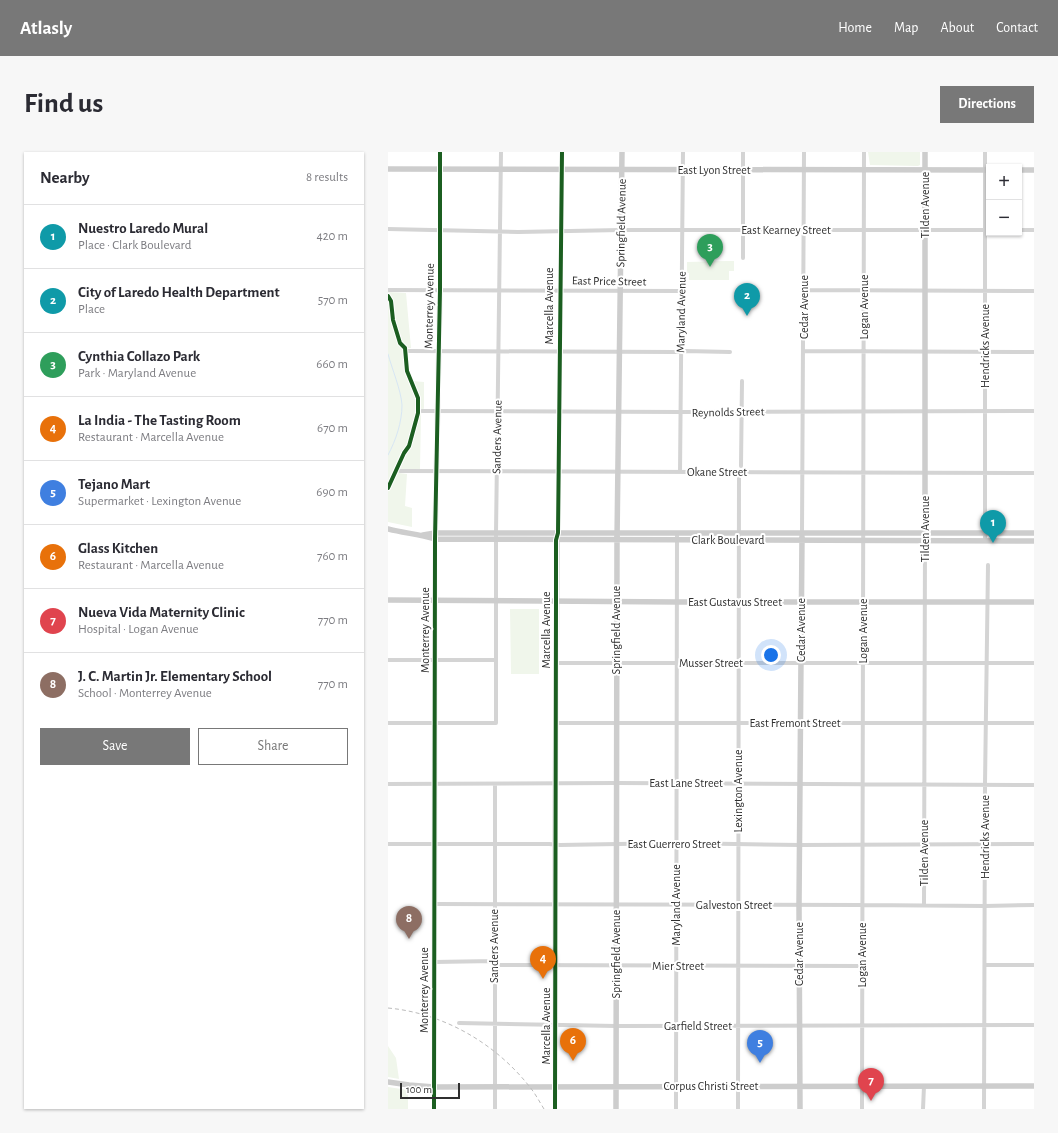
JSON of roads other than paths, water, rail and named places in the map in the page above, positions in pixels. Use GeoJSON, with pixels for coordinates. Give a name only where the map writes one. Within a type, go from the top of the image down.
{"type":"FeatureCollection","features":[{"type":"Feature","properties":{"kind":"main road","name":"Monterrey Avenue"},"geometry":{"type":"LineString","coordinates":[[434,1109],[435,536],[440,290],[440,152]]}},
{"type":"Feature","properties":{"kind":"main road","name":"Springfield Avenue"},"geometry":{"type":"LineString","coordinates":[[616,1109],[616,540],[622,152]]}},
{"type":"Feature","properties":{"kind":"main road","name":"Tilden Avenue"},"geometry":{"type":"LineString","coordinates":[[925,152],[925,540]]}},
{"type":"Feature","properties":{"kind":"main road","name":"East Lyon Street"},"geometry":{"type":"LineString","coordinates":[[388,169],[986,170]]}},
{"type":"Feature","properties":{"kind":"main road"},"geometry":{"type":"LineString","coordinates":[[1022,170],[1034,170]]}},
{"type":"Feature","properties":{"kind":"main road","name":"Clark Boulevard"},"geometry":{"type":"LineString","coordinates":[[388,529],[423,535],[496,539],[1034,541]]}},
{"type":"Feature","properties":{"kind":"main road","name":"Clark Boulevard"},"geometry":{"type":"LineString","coordinates":[[435,536],[496,533],[1034,533]]}},
{"type":"Feature","properties":{"kind":"main road","name":"Marcella Avenue"},"geometry":{"type":"LineString","coordinates":[[556,1109],[555,783],[556,540],[558,533]]}},
{"type":"Feature","properties":{"kind":"main road","name":"Cedar Avenue"},"geometry":{"type":"LineString","coordinates":[[800,1109],[799,905],[802,533]]}},
{"type":"Feature","properties":{"kind":"main road","name":"East Gustavus Street"},"geometry":{"type":"LineString","coordinates":[[388,600],[616,602],[1034,602]]}},
{"type":"Feature","properties":{"kind":"main road","name":"Corpus Christi Street"},"geometry":{"type":"LineString","coordinates":[[388,1082],[434,1087],[1034,1086]]}},
{"type":"Feature","properties":{"kind":"street","name":"Sanders Avenue"},"geometry":{"type":"LineString","coordinates":[[435,723],[496,723],[496,533],[501,152]]}},
{"type":"Feature","properties":{"kind":"street","name":"Marcella Avenue"},"geometry":{"type":"LineString","coordinates":[[558,533],[558,411],[562,152]]}},
{"type":"Feature","properties":{"kind":"street","name":"Maryland Avenue"},"geometry":{"type":"LineString","coordinates":[[680,472],[683,152]]}},
{"type":"Feature","properties":{"kind":"street"},"geometry":{"type":"LineString","coordinates":[[743,258],[744,152]]}},
{"type":"Feature","properties":{"kind":"street","name":"Cedar Avenue"},"geometry":{"type":"LineString","coordinates":[[802,533],[804,152]]}},
{"type":"Feature","properties":{"kind":"street","name":"Logan Avenue"},"geometry":{"type":"LineString","coordinates":[[862,1109],[864,152]]}},
{"type":"Feature","properties":{"kind":"street","name":"Hendricks Avenue"},"geometry":{"type":"LineString","coordinates":[[985,152],[986,164]]}},
{"type":"Feature","properties":{"kind":"street","name":"East Kearney Street"},"geometry":{"type":"LineString","coordinates":[[388,229],[560,232],[621,230],[986,230]]}},
{"type":"Feature","properties":{"kind":"street"},"geometry":{"type":"LineString","coordinates":[[1022,230],[1034,230]]}},
{"type":"Feature","properties":{"kind":"street","name":"Hendricks Avenue"},"geometry":{"type":"LineString","coordinates":[[985,540],[985,291],[987,236]]}},
{"type":"Feature","properties":{"kind":"street","name":"East Price Street"},"geometry":{"type":"LineString","coordinates":[[388,290],[682,292]]}},
{"type":"Feature","properties":{"kind":"street"},"geometry":{"type":"LineString","coordinates":[[804,290],[1034,291]]}},
{"type":"Feature","properties":{"kind":"street"},"geometry":{"type":"LineString","coordinates":[[408,351],[730,352]]}},
{"type":"Feature","properties":{"kind":"street"},"geometry":{"type":"LineString","coordinates":[[804,351],[1034,352]]}},
{"type":"Feature","properties":{"kind":"street"},"geometry":{"type":"LineString","coordinates":[[742,382],[742,466]]}},
{"type":"Feature","properties":{"kind":"street","name":"Reynolds Street"},"geometry":{"type":"LineString","coordinates":[[422,411],[1034,411]]}},
{"type":"Feature","properties":{"kind":"street","name":"Okane Street"},"geometry":{"type":"LineString","coordinates":[[400,471],[1034,473]]}},
{"type":"Feature","properties":{"kind":"street","name":"Lexington Avenue"},"geometry":{"type":"LineString","coordinates":[[738,1109],[738,723],[740,472]]}},
{"type":"Feature","properties":{"kind":"street","name":"Maryland Avenue"},"geometry":{"type":"LineString","coordinates":[[676,1109],[678,533]]}},
{"type":"Feature","properties":{"kind":"street","name":"Tilden Avenue"},"geometry":{"type":"LineString","coordinates":[[924,906],[925,540]]}},
{"type":"Feature","properties":{"kind":"street","name":"Hendricks Avenue"},"geometry":{"type":"LineString","coordinates":[[984,1109],[985,784],[988,565]]}},
{"type":"Feature","properties":{"kind":"street"},"geometry":{"type":"LineString","coordinates":[[388,660],[496,660]]}},
{"type":"Feature","properties":{"kind":"street","name":"Musser Street"},"geometry":{"type":"LineString","coordinates":[[556,663],[1034,663]]}},
{"type":"Feature","properties":{"kind":"street"},"geometry":{"type":"LineString","coordinates":[[388,723],[435,723]]}},
{"type":"Feature","properties":{"kind":"street","name":"East Fremont Street"},"geometry":{"type":"LineString","coordinates":[[556,723],[1034,723]]}},
{"type":"Feature","properties":{"kind":"street","name":"East Lane Street"},"geometry":{"type":"LineString","coordinates":[[388,784],[677,783],[1034,785]]}},
{"type":"Feature","properties":{"kind":"street","name":"Sanders Avenue"},"geometry":{"type":"LineString","coordinates":[[495,784],[495,1109]]}},
{"type":"Feature","properties":{"kind":"street","name":"East Guerrero Street"},"geometry":{"type":"LineString","coordinates":[[388,844],[1034,844]]}},
{"type":"Feature","properties":{"kind":"street","name":"Galveston Street"},"geometry":{"type":"LineString","coordinates":[[435,904],[1034,905]]}},
{"type":"Feature","properties":{"kind":"street","name":"Mier Street"},"geometry":{"type":"LineString","coordinates":[[434,962],[556,965],[862,966]]}},
{"type":"Feature","properties":{"kind":"street"},"geometry":{"type":"LineString","coordinates":[[985,965],[1034,965]]}},
{"type":"Feature","properties":{"kind":"street","name":"Garfield Street"},"geometry":{"type":"LineString","coordinates":[[459,1023],[616,1026],[1034,1025]]}},
{"type":"Feature","properties":{"kind":"street"},"geometry":{"type":"LineString","coordinates":[[924,1086],[924,1109]]}},
{"type":"Feature","properties":{"kind":"waterway"},"geometry":{"type":"LineString","coordinates":[[388,354],[402,405],[398,431],[388,455]]}},
{"type":"Feature","properties":{"kind":"railway"},"geometry":{"type":"LineString","coordinates":[[388,1008],[428,1016],[448,1024],[484,1044],[500,1056],[515,1071],[535,1094],[544,1109]]}},
{"type":"Feature","properties":{"kind":"place","name":"Cynthia Collazo Park"},"geometry":{"type":"Point","coordinates":[710,267]}},
{"type":"Feature","properties":{"kind":"place","name":"City of Laredo Health Department"},"geometry":{"type":"Point","coordinates":[747,316]}},
{"type":"Feature","properties":{"kind":"place","name":"Nuestro Laredo Mural"},"geometry":{"type":"Point","coordinates":[993,543]}},
{"type":"Feature","properties":{"kind":"place","name":"J. C. Martin Jr. Elementary School"},"geometry":{"type":"Point","coordinates":[409,939]}},
{"type":"Feature","properties":{"kind":"place","name":"La India - The Tasting Room"},"geometry":{"type":"Point","coordinates":[543,979]}},
{"type":"Feature","properties":{"kind":"place","name":"Glass Kitchen"},"geometry":{"type":"Point","coordinates":[573,1061]}},
{"type":"Feature","properties":{"kind":"place","name":"Tejano Mart"},"geometry":{"type":"Point","coordinates":[760,1063]}},
{"type":"Feature","properties":{"kind":"place","name":"Nueva Vida Maternity Clinic"},"geometry":{"type":"Point","coordinates":[871,1101]}}]}
